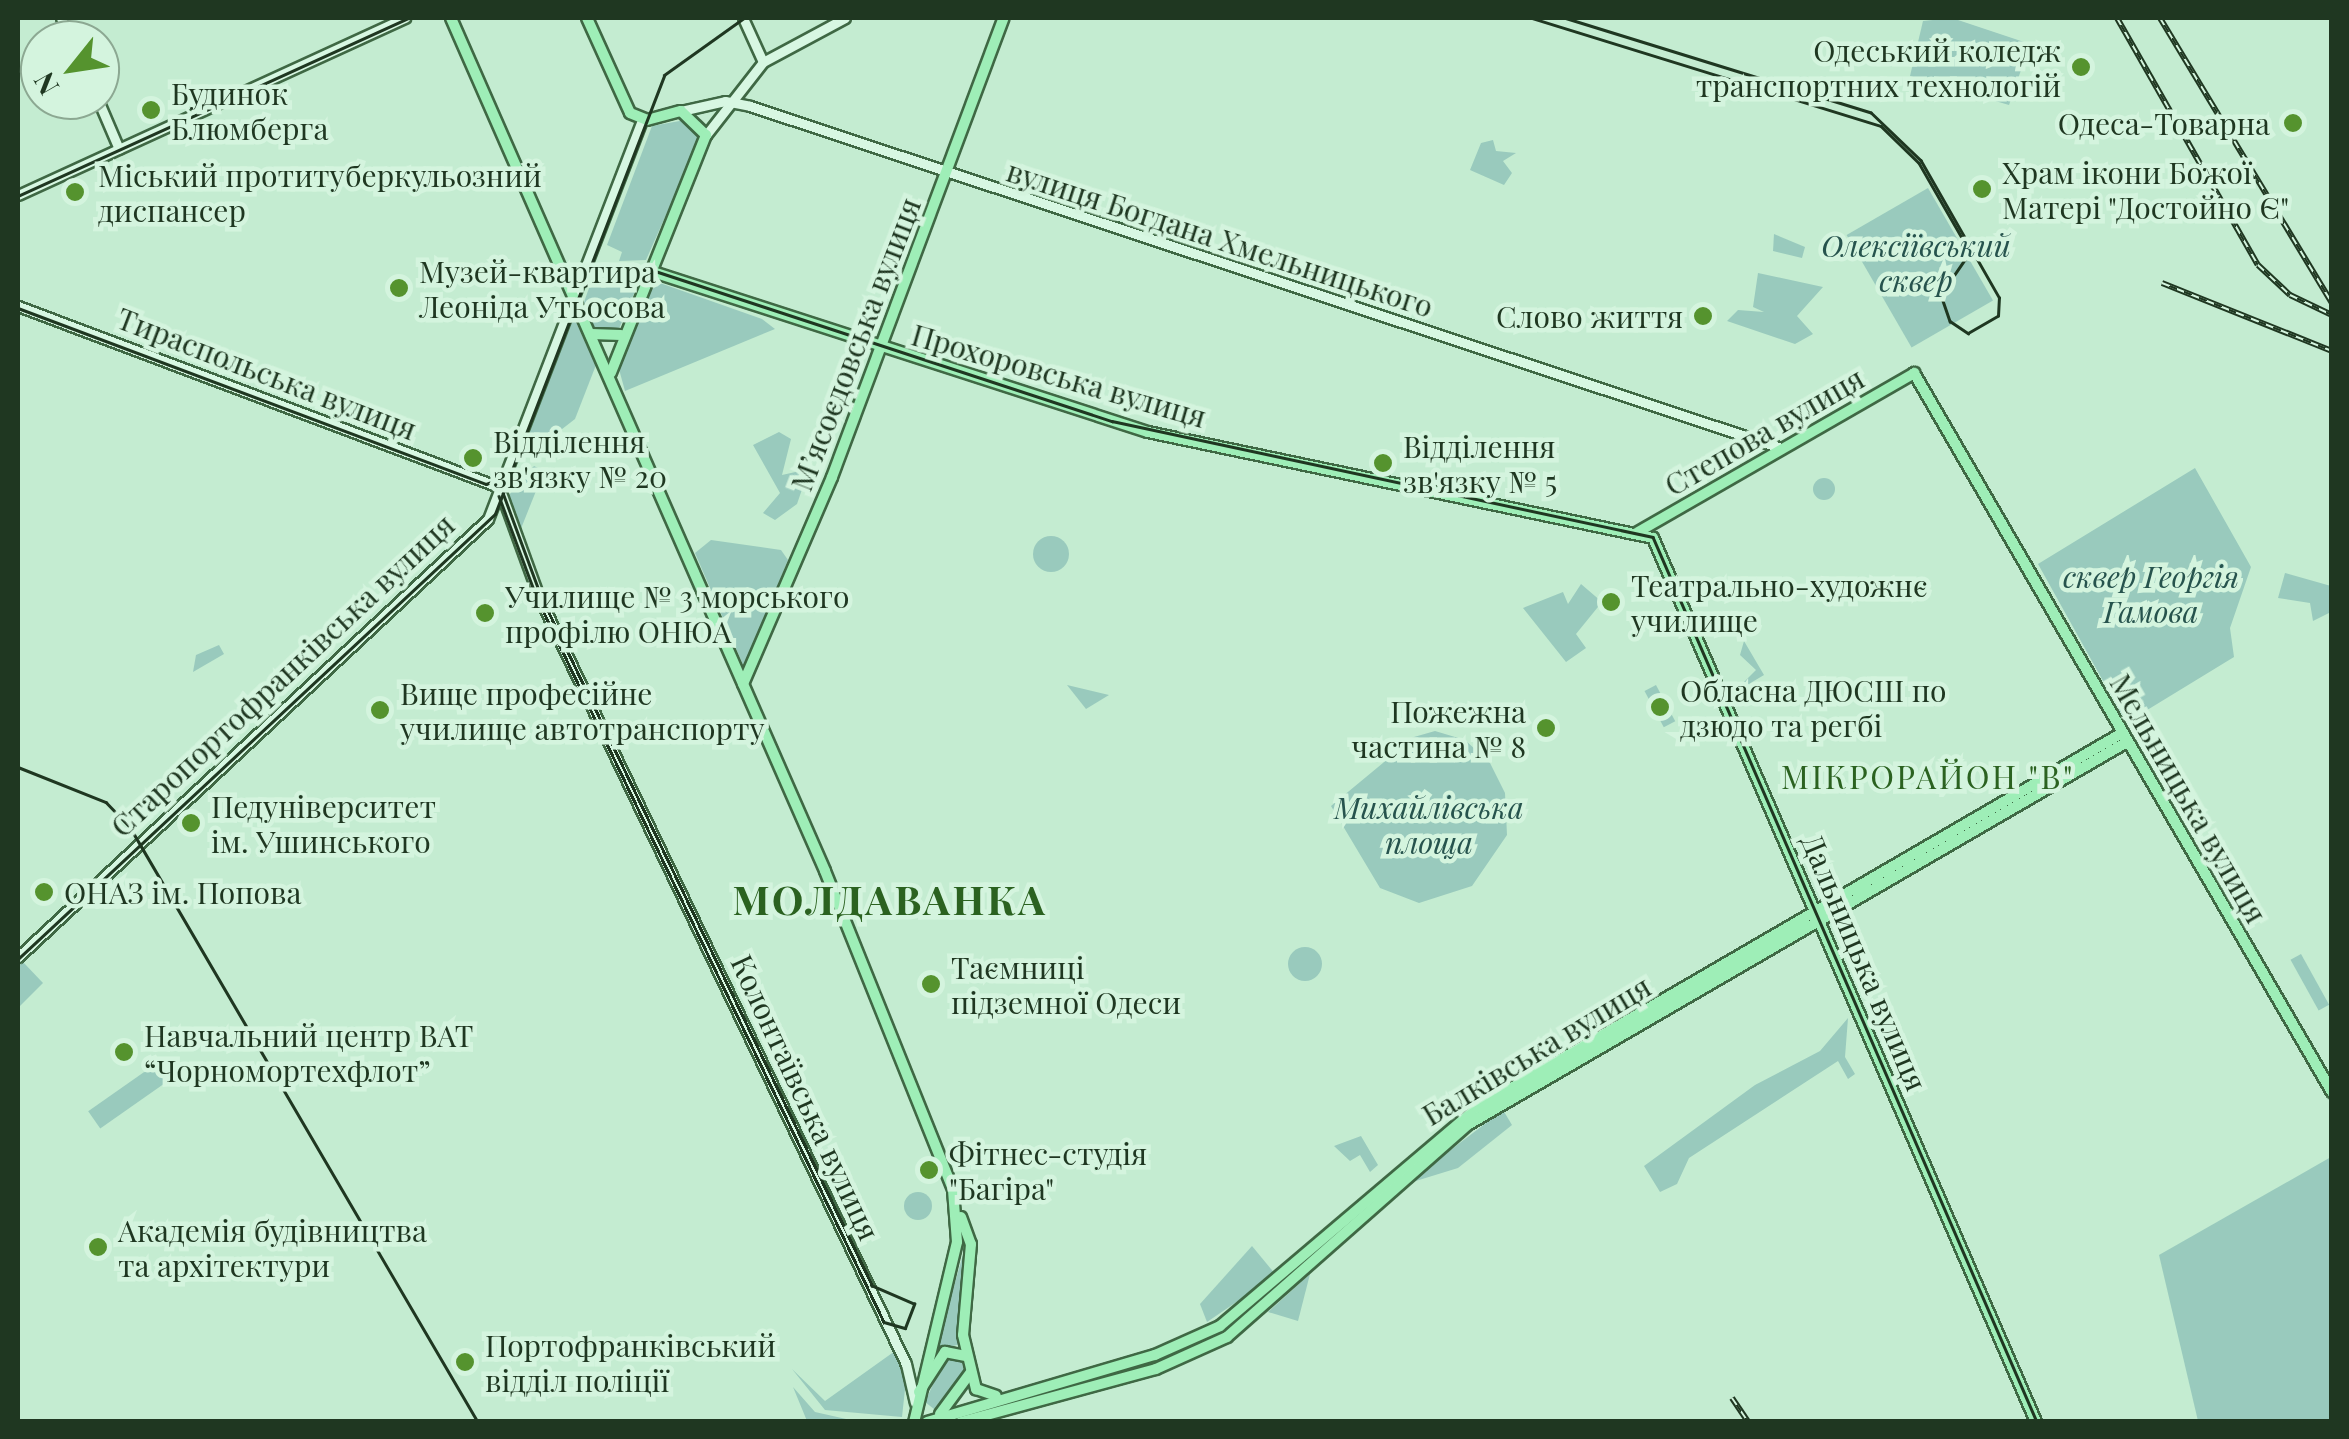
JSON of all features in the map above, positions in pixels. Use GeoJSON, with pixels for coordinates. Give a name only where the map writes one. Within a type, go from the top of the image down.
{"type":"FeatureCollection","features":[{"type":"Feature","properties":{"kind":"main road"},"geometry":{"type":"LineString","coordinates":[[18,195],[405,18]]}},
{"type":"Feature","properties":{"kind":"main road"},"geometry":{"type":"LineString","coordinates":[[452,18],[743,684],[959,1212],[971,1244],[962,1312],[968,1358],[978,1392],[1006,1396]]}},
{"type":"Feature","properties":{"kind":"main road"},"geometry":{"type":"LineString","coordinates":[[587,18],[626,108],[642,120]]}},
{"type":"Feature","properties":{"kind":"main road"},"geometry":{"type":"LineString","coordinates":[[743,18],[762,62]]}},
{"type":"Feature","properties":{"kind":"main road"},"geometry":{"type":"LineString","coordinates":[[614,384],[622,335],[706,135],[725,101],[762,62],[845,18]]}},
{"type":"Feature","properties":{"kind":"main road","name":"Мʼясоєдовська вулиця"},"geometry":{"type":"LineString","coordinates":[[743,684],[881,348],[1004,18]]}},
{"type":"Feature","properties":{"kind":"main road"},"geometry":{"type":"LineString","coordinates":[[750,106],[742,91],[752,73]]}},
{"type":"Feature","properties":{"kind":"main road","name":"вулиця Богдана Хмельницького"},"geometry":{"type":"LineString","coordinates":[[642,120],[725,101],[750,106],[945,174],[1781,448]]}},
{"type":"Feature","properties":{"kind":"main road"},"geometry":{"type":"LineString","coordinates":[[681,112],[706,135]]}},
{"type":"Feature","properties":{"kind":"main road"},"geometry":{"type":"LineString","coordinates":[[106,120],[118,149]]}},
{"type":"Feature","properties":{"kind":"main road","name":"Старопортофранківська вулиця"},"geometry":{"type":"LineString","coordinates":[[18,956],[488,519],[642,120]]}},
{"type":"Feature","properties":{"kind":"main road","name":"Прохоровська вулиця"},"geometry":{"type":"LineString","coordinates":[[650,271],[1170,438],[1638,532]]}},
{"type":"Feature","properties":{"kind":"main road","name":"Тираспольська вулиця"},"geometry":{"type":"LineString","coordinates":[[18,306],[500,487]]}},
{"type":"Feature","properties":{"kind":"main road"},"geometry":{"type":"LineString","coordinates":[[590,332],[622,335]]}},
{"type":"Feature","properties":{"kind":"main road","name":"Степова вулиця"},"geometry":{"type":"LineString","coordinates":[[1638,532],[1914,373]]}},
{"type":"Feature","properties":{"kind":"main road","name":"Мельницька вулиця"},"geometry":{"type":"LineString","coordinates":[[1914,373],[2332,1092]]}},
{"type":"Feature","properties":{"kind":"main road","name":"Колонтаївська вулиця"},"geometry":{"type":"LineString","coordinates":[[500,487],[539,597],[873,1297],[915,1400]]}},
{"type":"Feature","properties":{"kind":"main road"},"geometry":{"type":"LineString","coordinates":[[1638,532],[1656,541],[1663,517]]}},
{"type":"Feature","properties":{"kind":"main road","name":"Дальницька вулиця"},"geometry":{"type":"LineString","coordinates":[[1656,541],[2036,1422]]}},
{"type":"Feature","properties":{"kind":"main road","name":"Балківська вулиця"},"geometry":{"type":"LineString","coordinates":[[961,1422],[1156,1369],[1227,1337],[1469,1124],[2125,738]]}},
{"type":"Feature","properties":{"kind":"main road","name":"Балківська вулиця"},"geometry":{"type":"LineString","coordinates":[[928,1421],[1155,1355],[1220,1326],[1457,1121],[1819,917]]}},
{"type":"Feature","properties":{"kind":"main road"},"geometry":{"type":"LineString","coordinates":[[914,1422],[915,1400],[959,1212]]}},
{"type":"Feature","properties":{"kind":"main road"},"geometry":{"type":"LineString","coordinates":[[915,1400],[946,1352],[968,1358]]}},
{"type":"Feature","properties":{"kind":"main road"},"geometry":{"type":"LineString","coordinates":[[928,1421],[972,1371]]}},
{"type":"Feature","properties":{"kind":"green space"},"geometry":{"type":"Polygon","coordinates":[[[1952,18],[2030,44],[2009,105],[1910,76],[1923,21],[1952,18]]]}},
{"type":"Feature","properties":{"kind":"green space"},"geometry":{"type":"Polygon","coordinates":[[[685,120],[701,136],[646,260],[619,261],[622,252],[607,245],[652,126],[685,120]]]}},
{"type":"Feature","properties":{"kind":"green space"},"geometry":{"type":"Polygon","coordinates":[[[1493,140],[1496,151],[1516,153],[1503,161],[1512,173],[1504,185],[1470,170],[1481,143],[1493,140]]]}},
{"type":"Feature","properties":{"kind":"green space","name":"Олексіївський сквер"},"geometry":{"type":"Polygon","coordinates":[[[1928,188],[1993,301],[1912,348],[1847,235],[1928,188]]]}},
{"type":"Feature","properties":{"kind":"green space"},"geometry":{"type":"Polygon","coordinates":[[[1774,234],[1805,247],[1802,258],[1773,251],[1774,234]]]}},
{"type":"Feature","properties":{"kind":"green space"},"geometry":{"type":"Polygon","coordinates":[[[635,272],[642,275],[618,331],[595,331],[583,305],[589,288],[635,272]]]}},
{"type":"Feature","properties":{"kind":"green space"},"geometry":{"type":"Polygon","coordinates":[[[1758,273],[1823,287],[1797,316],[1813,334],[1795,344],[1727,321],[1738,310],[1764,312],[1753,307],[1758,273]]]}},
{"type":"Feature","properties":{"kind":"green space"},"geometry":{"type":"Polygon","coordinates":[[[660,283],[762,319],[775,329],[625,391],[617,362],[645,295],[660,283]]]}},
{"type":"Feature","properties":{"kind":"green space"},"geometry":{"type":"Polygon","coordinates":[[[574,318],[596,365],[575,419],[512,468],[574,318]]]}},
{"type":"Feature","properties":{"kind":"green space"},"geometry":{"type":"Polygon","coordinates":[[[849,360],[858,363],[858,381],[849,384],[840,381],[837,372],[840,363],[849,360]]]}},
{"type":"Feature","properties":{"kind":"green space"},"geometry":{"type":"Polygon","coordinates":[[[779,432],[791,439],[782,475],[809,469],[797,504],[775,520],[763,513],[780,493],[753,445],[779,432]]]}},
{"type":"Feature","properties":{"kind":"green space"},"geometry":{"type":"Polygon","coordinates":[[[534,466],[544,471],[520,531],[509,495],[534,466]]]}},
{"type":"Feature","properties":{"kind":"green space","name":"сквер Георгія Гамова"},"geometry":{"type":"Polygon","coordinates":[[[2195,468],[2251,567],[2230,628],[2234,657],[2139,715],[2122,715],[2038,564],[2195,468]]]}},
{"type":"Feature","properties":{"kind":"green space"},"geometry":{"type":"Polygon","coordinates":[[[1824,478],[1832,481],[1832,497],[1824,500],[1816,497],[1813,489],[1816,481],[1824,478]]]}},
{"type":"Feature","properties":{"kind":"green space"},"geometry":{"type":"Polygon","coordinates":[[[1051,536],[1063,542],[1069,554],[1063,566],[1051,572],[1039,566],[1033,554],[1039,542],[1051,536]]]}},
{"type":"Feature","properties":{"kind":"green space"},"geometry":{"type":"Polygon","coordinates":[[[711,540],[781,550],[788,560],[744,667],[695,553],[711,540]]]}},
{"type":"Feature","properties":{"kind":"green space"},"geometry":{"type":"Polygon","coordinates":[[[2285,573],[2331,586],[2331,612],[2313,621],[2310,603],[2278,598],[2285,573]]]}},
{"type":"Feature","properties":{"kind":"green space"},"geometry":{"type":"Polygon","coordinates":[[[1581,584],[1602,602],[1576,634],[1586,648],[1566,662],[1523,608],[1563,592],[1568,604],[1581,584]]]}},
{"type":"Feature","properties":{"kind":"green space"},"geometry":{"type":"Polygon","coordinates":[[[1744,641],[1764,675],[1732,694],[1756,670],[1740,655],[1744,641]]]}},
{"type":"Feature","properties":{"kind":"green space"},"geometry":{"type":"Polygon","coordinates":[[[219,645],[224,654],[193,672],[196,655],[219,645]]]}},
{"type":"Feature","properties":{"kind":"green space"},"geometry":{"type":"Polygon","coordinates":[[[1067,685],[1109,695],[1086,709],[1067,685]]]}},
{"type":"Feature","properties":{"kind":"green space","name":"Обласна ДЮСШ по дзюдо та регбі"},"geometry":{"type":"Polygon","coordinates":[[[1656,685],[1675,721],[1664,727],[1645,691],[1656,685]]]}},
{"type":"Feature","properties":{"kind":"green space","name":"Михайлівська площа"},"geometry":{"type":"Polygon","coordinates":[[[1435,731],[1465,740],[1490,763],[1505,793],[1507,835],[1472,886],[1419,903],[1380,888],[1331,806],[1389,758],[1393,743],[1435,731]]]}},
{"type":"Feature","properties":{"kind":"green space"},"geometry":{"type":"Polygon","coordinates":[[[1305,947],[1317,952],[1322,964],[1317,976],[1305,981],[1293,976],[1288,964],[1293,952],[1305,947]]]}},
{"type":"Feature","properties":{"kind":"green space"},"geometry":{"type":"Polygon","coordinates":[[[2301,954],[2329,1005],[2319,1011],[2291,960],[2301,954]]]}},
{"type":"Feature","properties":{"kind":"green space"},"geometry":{"type":"Polygon","coordinates":[[[23,962],[43,983],[18,1008],[18,967],[23,962]]]}},
{"type":"Feature","properties":{"kind":"green space"},"geometry":{"type":"Polygon","coordinates":[[[1848,1018],[1845,1057],[1855,1074],[1848,1079],[1838,1061],[1689,1158],[1677,1184],[1660,1192],[1644,1166],[1755,1085],[1820,1051],[1848,1018]]]}},
{"type":"Feature","properties":{"kind":"green space"},"geometry":{"type":"Polygon","coordinates":[[[157,1063],[169,1080],[100,1128],[88,1111],[157,1063]]]}},
{"type":"Feature","properties":{"kind":"green space"},"geometry":{"type":"Polygon","coordinates":[[[1503,1110],[1512,1125],[1458,1168],[1406,1184],[1503,1110]]]}},
{"type":"Feature","properties":{"kind":"green space"},"geometry":{"type":"Polygon","coordinates":[[[1361,1136],[1378,1165],[1370,1172],[1360,1155],[1350,1161],[1334,1146],[1361,1136]]]}},
{"type":"Feature","properties":{"kind":"green space"},"geometry":{"type":"Polygon","coordinates":[[[2331,1157],[2331,1421],[2198,1421],[2159,1255],[2331,1157]]]}},
{"type":"Feature","properties":{"kind":"green space"},"geometry":{"type":"Polygon","coordinates":[[[918,1192],[928,1196],[932,1206],[928,1216],[918,1220],[908,1216],[904,1206],[908,1196],[918,1192]]]}},
{"type":"Feature","properties":{"kind":"green space"},"geometry":{"type":"Polygon","coordinates":[[[967,1241],[960,1344],[943,1349],[929,1372],[967,1241]]]}},
{"type":"Feature","properties":{"kind":"green space"},"geometry":{"type":"Polygon","coordinates":[[[1252,1246],[1276,1275],[1207,1322],[1200,1304],[1252,1246]]]}},
{"type":"Feature","properties":{"kind":"green space"},"geometry":{"type":"Polygon","coordinates":[[[1310,1274],[1298,1321],[1268,1312],[1310,1274]]]}},
{"type":"Feature","properties":{"kind":"green space"},"geometry":{"type":"Polygon","coordinates":[[[895,1351],[906,1380],[902,1417],[825,1410],[792,1369],[825,1401],[895,1351]]]}},
{"type":"Feature","properties":{"kind":"green space"},"geometry":{"type":"Polygon","coordinates":[[[946,1356],[961,1359],[964,1370],[934,1409],[925,1402],[946,1356]]]}},
{"type":"Feature","properties":{"kind":"green space"},"geometry":{"type":"Polygon","coordinates":[[[793,1387],[815,1412],[855,1421],[807,1421],[793,1387]]]}},
{"type":"Feature","properties":{"kind":"tram line"},"geometry":{"type":"LineString","coordinates":[[18,196],[409,18]]}},
{"type":"Feature","properties":{"kind":"tram line"},"geometry":{"type":"LineString","coordinates":[[18,959],[495,514],[664,75],[744,18]]}},
{"type":"Feature","properties":{"kind":"tram line"},"geometry":{"type":"LineString","coordinates":[[1532,18],[1881,126],[1919,163],[1965,243],[1965,260],[1941,295],[1950,321],[1968,333],[1998,316],[1999,298],[1921,161],[1871,113],[1565,18]]}},
{"type":"Feature","properties":{"kind":"tram line"},"geometry":{"type":"LineString","coordinates":[[584,286],[640,266],[1112,421],[1653,537],[2037,1422]]}},
{"type":"Feature","properties":{"kind":"tram line"},"geometry":{"type":"LineString","coordinates":[[18,308],[486,484],[508,476]]}},
{"type":"Feature","properties":{"kind":"tram line"},"geometry":{"type":"LineString","coordinates":[[499,496],[537,598],[884,1322],[905,1328],[914,1304],[872,1286],[541,597],[503,494]]}},
{"type":"Feature","properties":{"kind":"tram line"},"geometry":{"type":"LineString","coordinates":[[18,767],[106,802],[130,827],[478,1422]]}},
{"type":"Feature","properties":{"kind":"railway"},"geometry":{"type":"LineString","coordinates":[[2117,18],[2258,265],[2290,295],[2332,315]]}},
{"type":"Feature","properties":{"kind":"railway"},"geometry":{"type":"LineString","coordinates":[[2160,18],[2332,303]]}},
{"type":"Feature","properties":{"kind":"railway"},"geometry":{"type":"LineString","coordinates":[[2162,283],[2332,351]]}},
{"type":"Feature","properties":{"kind":"railway"},"geometry":{"type":"LineString","coordinates":[[1732,1398],[1748,1422]]}},
{"type":"Feature","properties":{"kind":"place","name":"Одеський коледж транспортних технологій"},"geometry":{"type":"Point","coordinates":[2081,67]}},
{"type":"Feature","properties":{"kind":"place","name":"Будинок Блюмберга"},"geometry":{"type":"Point","coordinates":[151,110]}},
{"type":"Feature","properties":{"kind":"place","name":"Одеса-Товарна"},"geometry":{"type":"Point","coordinates":[2293,123]}},
{"type":"Feature","properties":{"kind":"place","name":"Храм ікони Божої Матері \"Достойно Є\""},"geometry":{"type":"Point","coordinates":[1982,189]}},
{"type":"Feature","properties":{"kind":"place","name":"Міський протитуберкульозний диспансер"},"geometry":{"type":"Point","coordinates":[75,192]}},
{"type":"Feature","properties":{"kind":"place","name":"Музей-квартира Леоніда Утьосова"},"geometry":{"type":"Point","coordinates":[399,288]}},
{"type":"Feature","properties":{"kind":"place","name":"Слово життя"},"geometry":{"type":"Point","coordinates":[1703,316]}},
{"type":"Feature","properties":{"kind":"place","name":"Відділення зв'язку № 20"},"geometry":{"type":"Point","coordinates":[473,458]}},
{"type":"Feature","properties":{"kind":"place","name":"Відділення зв'язку № 5"},"geometry":{"type":"Point","coordinates":[1383,463]}},
{"type":"Feature","properties":{"kind":"place","name":"Театрально-художнє училище"},"geometry":{"type":"Point","coordinates":[1611,602]}},
{"type":"Feature","properties":{"kind":"place","name":"Училище № 3 морського профілю ОНЮА"},"geometry":{"type":"Point","coordinates":[485,613]}},
{"type":"Feature","properties":{"kind":"place","name":"Обласна ДЮСШ по дзюдо та регбі"},"geometry":{"type":"Point","coordinates":[1660,707]}},
{"type":"Feature","properties":{"kind":"place","name":"Вище професійне училище автотранспорту"},"geometry":{"type":"Point","coordinates":[380,710]}},
{"type":"Feature","properties":{"kind":"place","name":"Пожежна частина № 8"},"geometry":{"type":"Point","coordinates":[1546,728]}},
{"type":"Feature","properties":{"kind":"place","name":"Педуніверситет ім. Ушинського"},"geometry":{"type":"Point","coordinates":[191,823]}},
{"type":"Feature","properties":{"kind":"place","name":"ОНАЗ ім. Попова"},"geometry":{"type":"Point","coordinates":[44,892]}},
{"type":"Feature","properties":{"kind":"place","name":"Таємниці підземної Одеси"},"geometry":{"type":"Point","coordinates":[931,984]}},
{"type":"Feature","properties":{"kind":"place","name":"Навчальний центр ВАТ “Чорномортехфлот”"},"geometry":{"type":"Point","coordinates":[124,1052]}},
{"type":"Feature","properties":{"kind":"place","name":"Фітнес-студія \"Багіра\""},"geometry":{"type":"Point","coordinates":[929,1170]}},
{"type":"Feature","properties":{"kind":"place","name":"Академія будівництва та архітектури"},"geometry":{"type":"Point","coordinates":[98,1247]}},
{"type":"Feature","properties":{"kind":"place","name":"Портофранківський відділ поліції"},"geometry":{"type":"Point","coordinates":[465,1362]}},
{"type":"Feature","properties":{"kind":"district","name":"МІКРОРАЙОН \"В\""},"geometry":{"type":"Point","coordinates":[1928,776]}},
{"type":"Feature","properties":{"kind":"district","name":"МОЛДАВАНКА"},"geometry":{"type":"Point","coordinates":[890,899]}}]}
